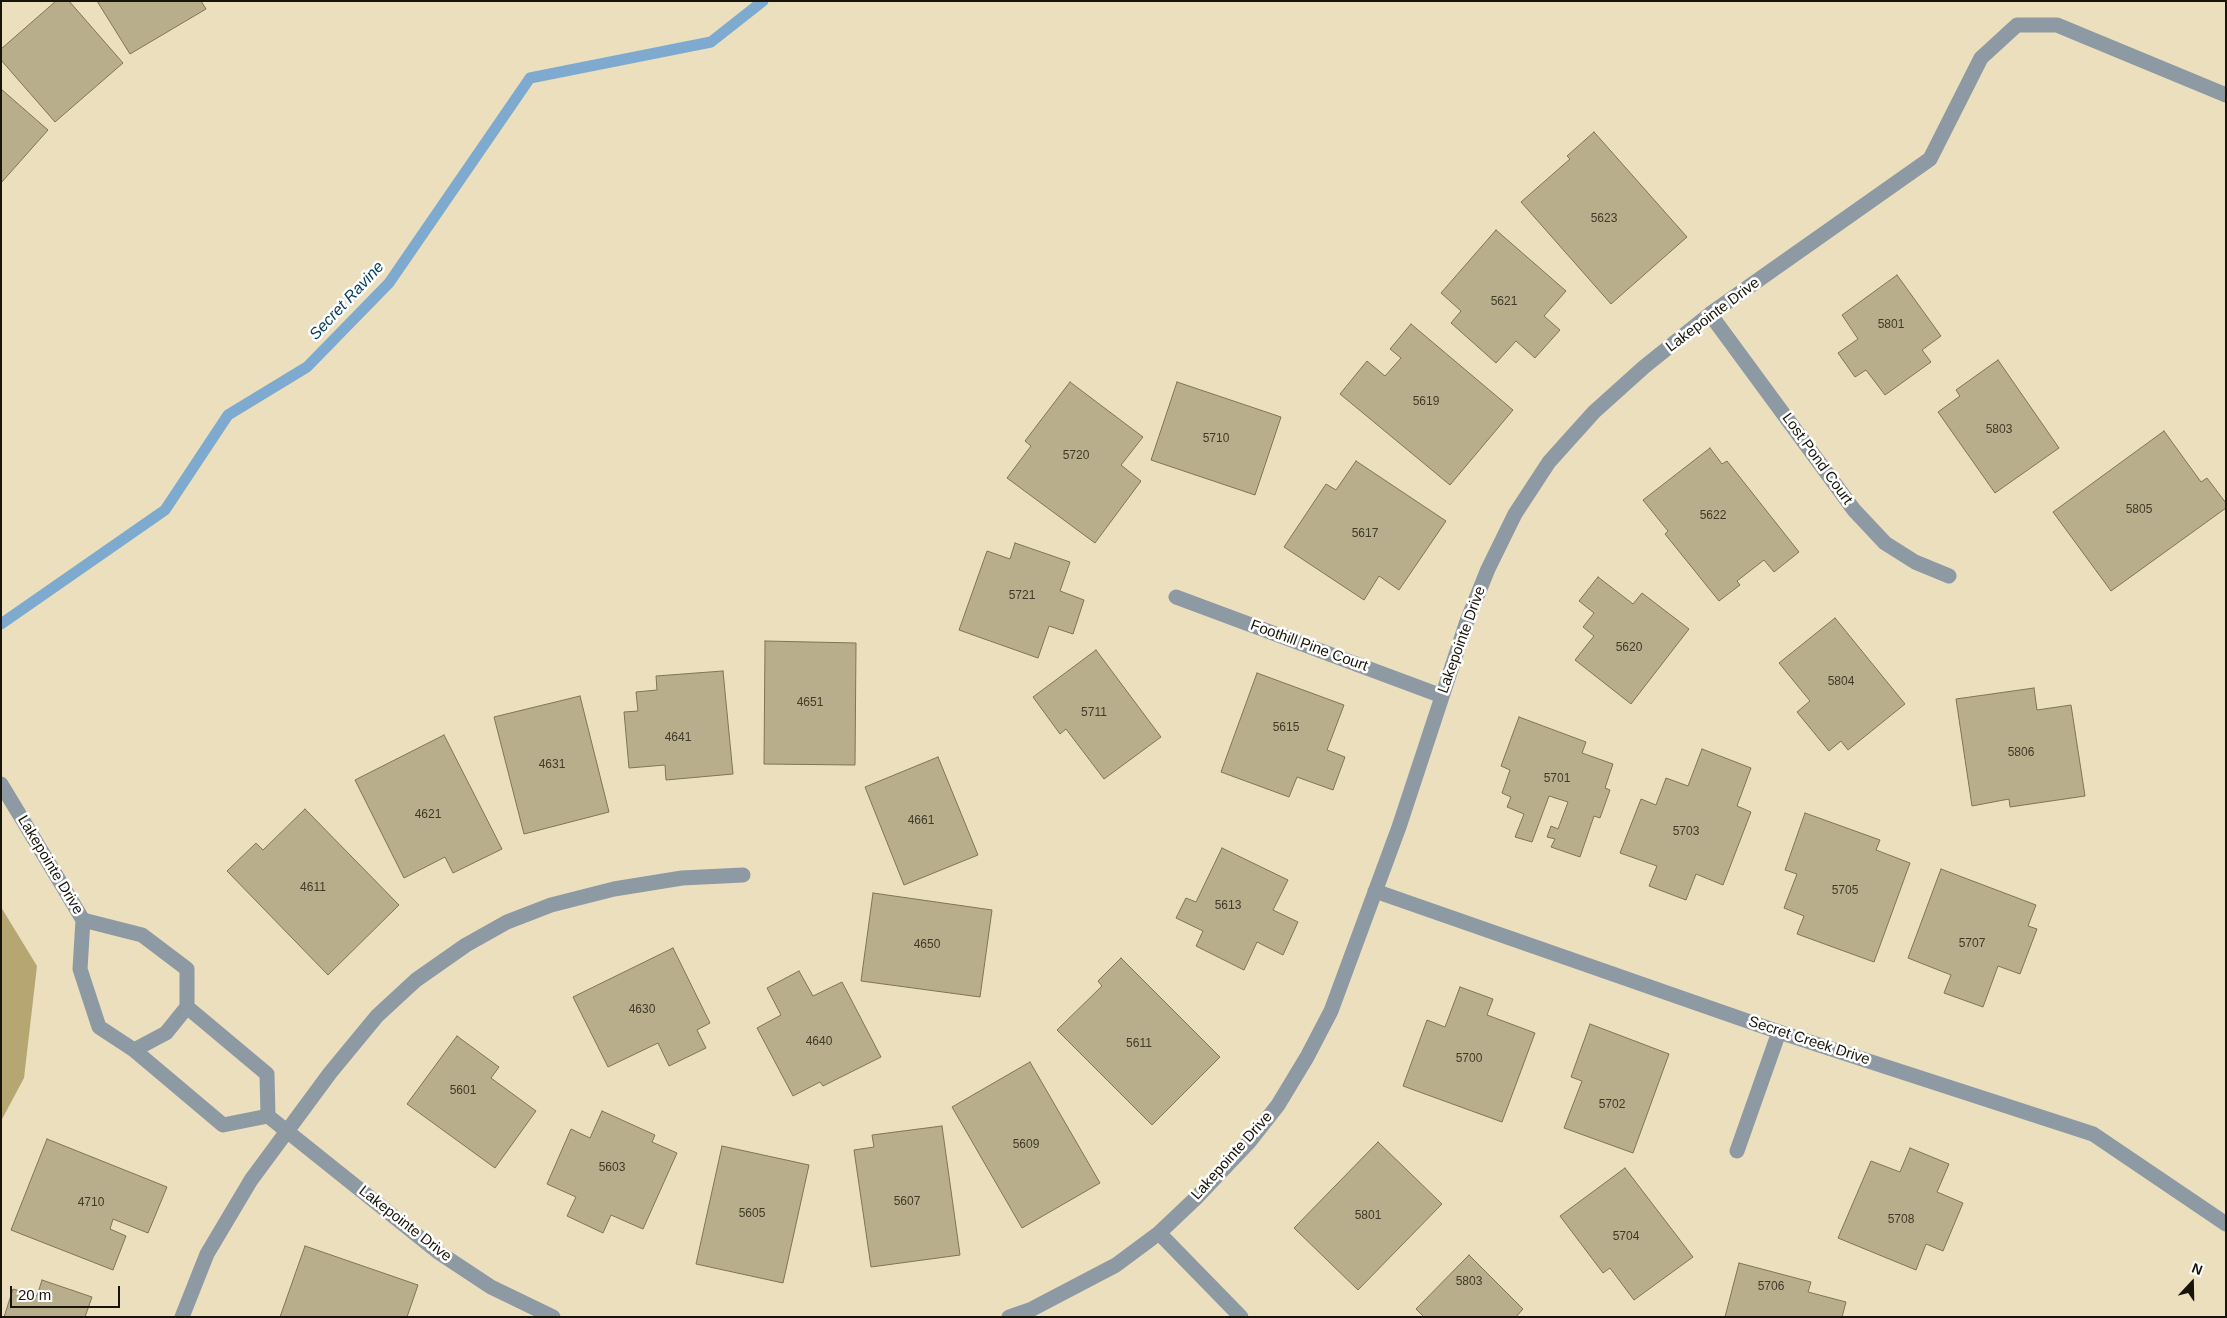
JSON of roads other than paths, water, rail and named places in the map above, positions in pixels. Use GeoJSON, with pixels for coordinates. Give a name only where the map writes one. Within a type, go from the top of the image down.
{"type":"FeatureCollection","features":[{"type":"Feature","properties":{"kind":"street","name":"Lakepointe Drive"},"geometry":{"type":"LineString","coordinates":[[1009,1317],[1032,1309],[1116,1264],[1158,1233],[1248,1142],[1278,1105],[1308,1057],[1331,1011],[1488,568],[1515,514],[1549,462],[1594,412],[1644,367],[1710,314],[1930,160],[1982,58],[2017,25],[2057,25],[2226,95]]}},
{"type":"Feature","properties":{"kind":"street","name":"Lost Pond Court"},"geometry":{"type":"LineString","coordinates":[[1710,314],[1854,510],[1885,543],[1915,562],[1948,576]]}},
{"type":"Feature","properties":{"kind":"street","name":"Foothill Pine Court"},"geometry":{"type":"LineString","coordinates":[[1176,597],[1442,696]]}},
{"type":"Feature","properties":{"kind":"street","name":"Lakepointe Drive"},"geometry":{"type":"LineString","coordinates":[[1,784],[83,920],[80,969],[99,1027],[134,1050],[223,1125],[268,1116],[438,1252],[492,1287],[553,1317]]}},
{"type":"Feature","properties":{"kind":"street"},"geometry":{"type":"LineString","coordinates":[[182,1317],[207,1254],[250,1180],[325,1079],[377,1016],[416,980],[466,945],[507,922],[551,905],[614,889],[682,878],[743,876]]}},
{"type":"Feature","properties":{"kind":"street","name":"Secret Creek Drive"},"geometry":{"type":"LineString","coordinates":[[1375,891],[1779,1032],[2094,1134],[2226,1224]]}},
{"type":"Feature","properties":{"kind":"street","name":"Lakepointe Drive"},"geometry":{"type":"LineString","coordinates":[[83,920],[142,935],[187,969],[187,1008]]}},
{"type":"Feature","properties":{"kind":"street"},"geometry":{"type":"LineString","coordinates":[[134,1050],[166,1033],[187,1008],[267,1074],[268,1116]]}},
{"type":"Feature","properties":{"kind":"street"},"geometry":{"type":"LineString","coordinates":[[1737,1151],[1779,1032]]}},
{"type":"Feature","properties":{"kind":"street"},"geometry":{"type":"LineString","coordinates":[[1158,1233],[1241,1317]]}},
{"type":"Feature","properties":{"kind":"waterway","name":"Secret Ravine"},"geometry":{"type":"LineString","coordinates":[[1,624],[165,510],[228,415],[307,367],[389,283],[530,78],[711,42],[763,1]]}}]}
